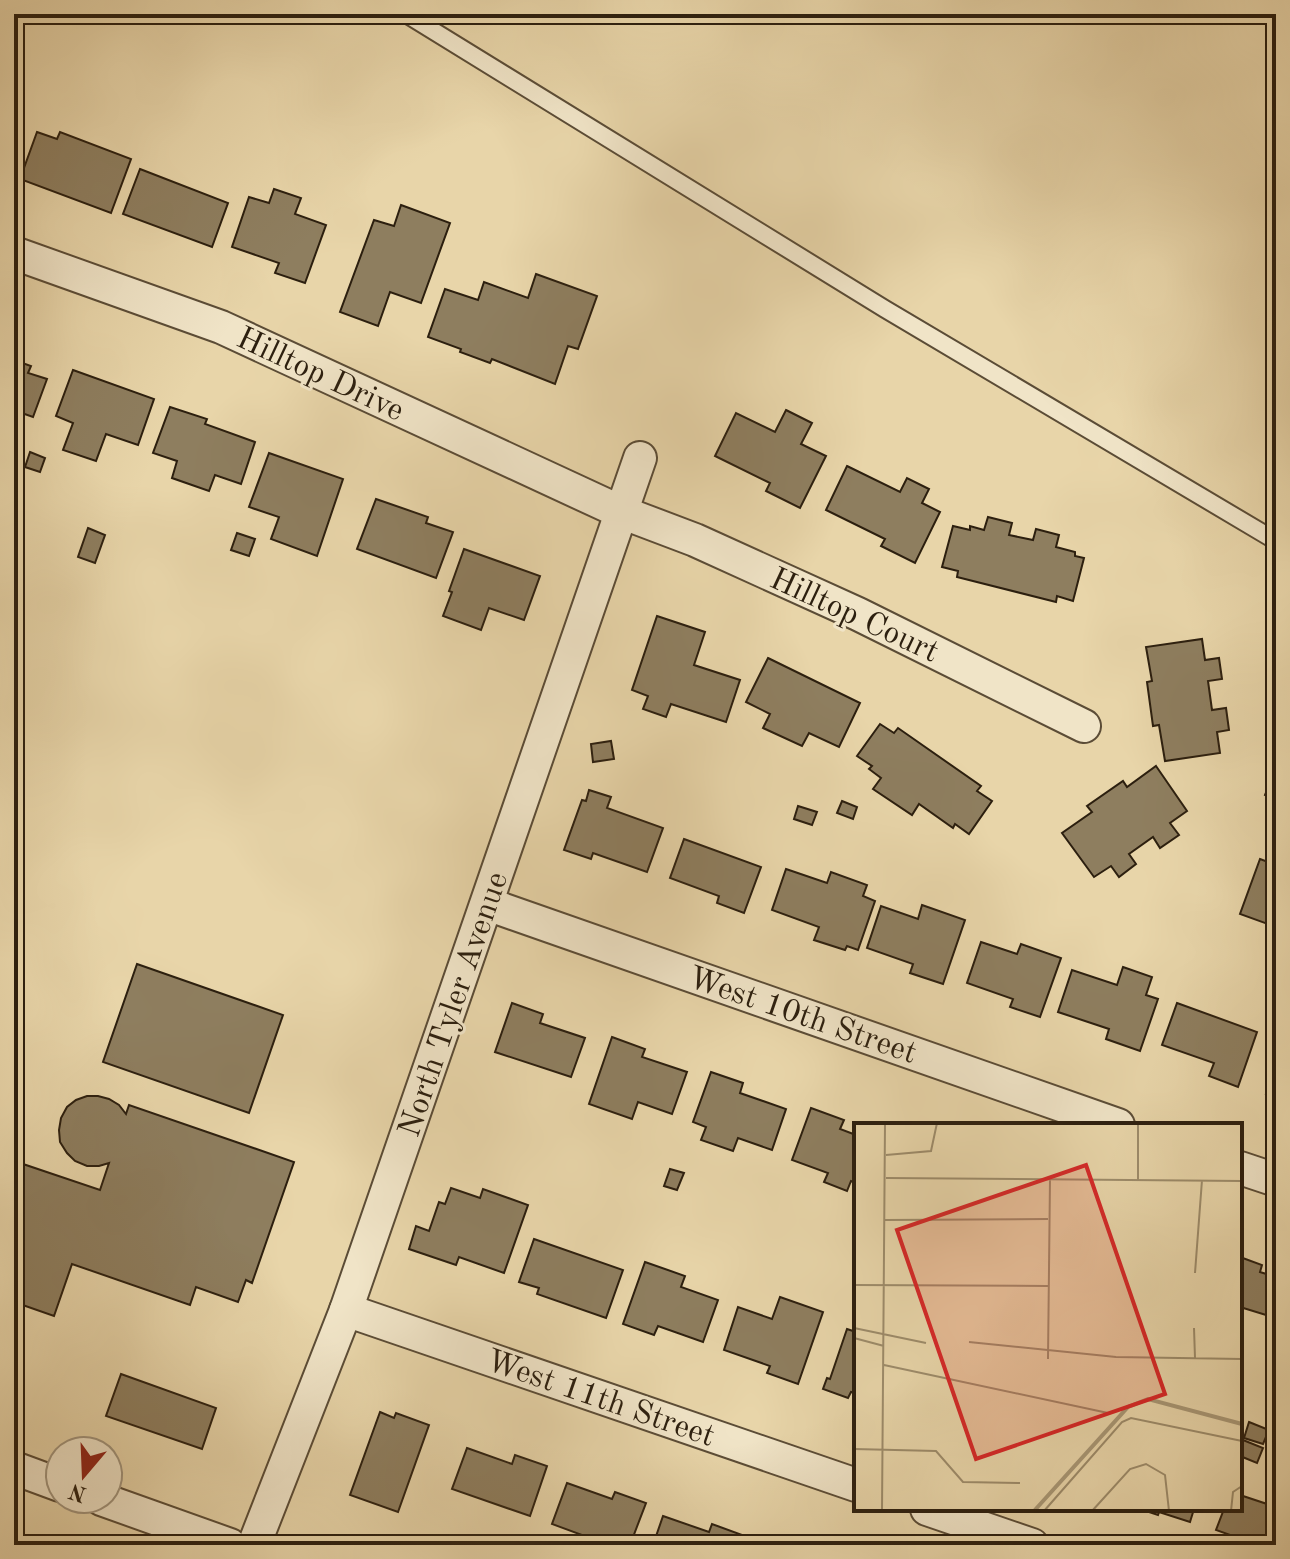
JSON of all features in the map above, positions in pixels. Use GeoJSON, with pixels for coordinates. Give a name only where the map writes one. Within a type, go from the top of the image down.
{"type":"FeatureCollection","features":[{"type":"Feature","properties":{"kind":"street","name":"Hilltop Drive"},"geometry":{"type":"LineString","coordinates":[[14,253],[221,327],[621,512]]}},
{"type":"Feature","properties":{"kind":"street","name":"North Tyler Avenue"},"geometry":{"type":"LineString","coordinates":[[254,1545],[346,1310],[640,458]]}},
{"type":"Feature","properties":{"kind":"street","name":"Hilltop Court"},"geometry":{"type":"LineString","coordinates":[[621,512],[695,540],[858,614],[1084,726]]}},
{"type":"Feature","properties":{"kind":"street","name":"West 10th Street"},"geometry":{"type":"LineString","coordinates":[[487,904],[1112,1123]]}},
{"type":"Feature","properties":{"kind":"street"},"geometry":{"type":"LineString","coordinates":[[1242,1169],[1276,1180]]}},
{"type":"Feature","properties":{"kind":"street","name":"West 11th Street"},"geometry":{"type":"LineString","coordinates":[[346,1310],[854,1484]]}},
{"type":"Feature","properties":{"kind":"street"},"geometry":{"type":"LineString","coordinates":[[14,1468],[44,1479]]}},
{"type":"Feature","properties":{"kind":"street"},"geometry":{"type":"LineString","coordinates":[[124,1507],[230,1545]]}},
{"type":"Feature","properties":{"kind":"street"},"geometry":{"type":"LineString","coordinates":[[933,1511],[1032,1545]]}},
{"type":"Feature","properties":{"kind":"lane"},"geometry":{"type":"LineString","coordinates":[[406,14],[872,300],[1276,541]]}},
{"type":"Feature","properties":{"kind":"building"},"geometry":{"type":"Polygon","coordinates":[[[37,132],[57,139],[60,132],[131,159],[111,213],[20,179],[37,132]]]}},
{"type":"Feature","properties":{"kind":"building"},"geometry":{"type":"Polygon","coordinates":[[[140,169],[228,203],[212,247],[123,214],[140,169]]]}},
{"type":"Feature","properties":{"kind":"building"},"geometry":{"type":"Polygon","coordinates":[[[274,189],[301,198],[295,214],[326,225],[305,283],[275,273],[279,263],[232,247],[249,197],[269,203],[274,189]]]}},
{"type":"Feature","properties":{"kind":"building"},"geometry":{"type":"Polygon","coordinates":[[[401,205],[450,223],[421,303],[390,292],[378,326],[340,312],[374,220],[394,226],[401,205]]]}},
{"type":"Feature","properties":{"kind":"building"},"geometry":{"type":"Polygon","coordinates":[[[536,274],[597,296],[578,349],[568,346],[555,384],[492,359],[490,363],[460,352],[461,349],[428,337],[445,289],[478,300],[484,282],[528,298],[536,274]]]}},
{"type":"Feature","properties":{"kind":"building"},"geometry":{"type":"Polygon","coordinates":[[[14,360],[31,366],[28,373],[47,379],[33,417],[19,412],[14,426],[14,360]]]}},
{"type":"Feature","properties":{"kind":"building"},"geometry":{"type":"Polygon","coordinates":[[[73,370],[154,399],[138,445],[106,434],[96,461],[63,450],[73,423],[56,416],[73,370]]]}},
{"type":"Feature","properties":{"kind":"building"},"geometry":{"type":"Polygon","coordinates":[[[170,407],[207,419],[205,424],[255,442],[241,484],[215,475],[209,491],[172,478],[177,461],[153,453],[170,407]]]}},
{"type":"Feature","properties":{"kind":"building"},"geometry":{"type":"Polygon","coordinates":[[[786,410],[812,423],[801,444],[826,456],[800,508],[766,491],[770,483],[715,456],[736,413],[775,432],[786,410]]]}},
{"type":"Feature","properties":{"kind":"building"},"geometry":{"type":"Polygon","coordinates":[[[30,452],[45,458],[40,472],[25,467],[30,452]]]}},
{"type":"Feature","properties":{"kind":"building"},"geometry":{"type":"Polygon","coordinates":[[[269,453],[343,479],[317,556],[271,539],[279,517],[249,507],[269,453]]]}},
{"type":"Feature","properties":{"kind":"building"},"geometry":{"type":"Polygon","coordinates":[[[847,466],[900,492],[907,478],[929,489],[922,503],[940,512],[915,563],[881,546],[885,539],[826,510],[847,466]]]}},
{"type":"Feature","properties":{"kind":"building"},"geometry":{"type":"Polygon","coordinates":[[[376,499],[428,517],[426,523],[453,532],[436,578],[357,549],[376,499]]]}},
{"type":"Feature","properties":{"kind":"building"},"geometry":{"type":"Polygon","coordinates":[[[988,517],[1012,523],[1009,535],[1033,540],[1036,529],[1059,535],[1056,547],[1084,558],[1073,601],[1057,596],[1056,602],[957,577],[958,571],[942,567],[953,526],[984,530],[988,517]]]}},
{"type":"Feature","properties":{"kind":"building"},"geometry":{"type":"Polygon","coordinates":[[[88,528],[105,535],[95,563],[78,557],[88,528]]]}},
{"type":"Feature","properties":{"kind":"building"},"geometry":{"type":"Polygon","coordinates":[[[237,533],[255,539],[249,556],[231,550],[237,533]]]}},
{"type":"Feature","properties":{"kind":"building"},"geometry":{"type":"Polygon","coordinates":[[[464,549],[540,576],[524,620],[489,608],[481,630],[443,616],[464,549]]]}},
{"type":"Feature","properties":{"kind":"building"},"geometry":{"type":"Polygon","coordinates":[[[657,616],[705,632],[694,665],[740,680],[726,722],[671,704],[666,717],[643,709],[648,696],[632,690],[657,616]]]}},
{"type":"Feature","properties":{"kind":"building"},"geometry":{"type":"Polygon","coordinates":[[[1202,639],[1205,660],[1219,658],[1222,679],[1208,681],[1212,710],[1226,708],[1229,730],[1217,732],[1220,753],[1165,761],[1159,725],[1153,726],[1147,682],[1152,681],[1146,647],[1202,639]]]}},
{"type":"Feature","properties":{"kind":"building"},"geometry":{"type":"Polygon","coordinates":[[[768,658],[860,703],[839,747],[809,733],[802,746],[763,728],[770,714],[746,702],[768,658]]]}},
{"type":"Feature","properties":{"kind":"building"},"geometry":{"type":"Polygon","coordinates":[[[880,724],[894,733],[898,728],[981,786],[977,791],[992,801],[969,834],[955,824],[953,828],[919,804],[912,815],[873,789],[881,778],[869,769],[872,766],[857,756],[880,724]]]}},
{"type":"Feature","properties":{"kind":"building"},"geometry":{"type":"Polygon","coordinates":[[[611,741],[614,759],[593,762],[591,744],[611,741]]]}},
{"type":"Feature","properties":{"kind":"building"},"geometry":{"type":"Polygon","coordinates":[[[1156,766],[1187,811],[1170,823],[1179,835],[1160,848],[1153,837],[1129,854],[1136,864],[1119,877],[1111,866],[1094,877],[1062,833],[1092,812],[1087,806],[1123,781],[1127,787],[1156,766]]]}},
{"type":"Feature","properties":{"kind":"building"},"geometry":{"type":"Polygon","coordinates":[[[1276,768],[1276,800],[1265,795],[1276,768]]]}},
{"type":"Feature","properties":{"kind":"building"},"geometry":{"type":"Polygon","coordinates":[[[589,790],[611,797],[607,808],[663,828],[647,872],[593,853],[591,859],[564,850],[582,800],[586,801],[589,790]]]}},
{"type":"Feature","properties":{"kind":"building"},"geometry":{"type":"Polygon","coordinates":[[[842,801],[857,807],[853,819],[837,813],[842,801]]]}},
{"type":"Feature","properties":{"kind":"building"},"geometry":{"type":"Polygon","coordinates":[[[798,806],[817,812],[812,825],[794,819],[798,806]]]}},
{"type":"Feature","properties":{"kind":"building"},"geometry":{"type":"Polygon","coordinates":[[[684,839],[761,867],[744,913],[717,903],[719,896],[670,878],[684,839]]]}},
{"type":"Feature","properties":{"kind":"building"},"geometry":{"type":"Polygon","coordinates":[[[1260,859],[1276,865],[1276,927],[1240,914],[1260,859]]]}},
{"type":"Feature","properties":{"kind":"building"},"geometry":{"type":"Polygon","coordinates":[[[786,869],[827,883],[831,872],[867,885],[863,896],[875,901],[858,950],[847,946],[845,950],[814,940],[819,927],[772,910],[786,869]]]}},
{"type":"Feature","properties":{"kind":"building"},"geometry":{"type":"Polygon","coordinates":[[[922,905],[965,920],[943,984],[910,973],[913,964],[867,948],[881,906],[918,919],[922,905]]]}},
{"type":"Feature","properties":{"kind":"building"},"geometry":{"type":"Polygon","coordinates":[[[981,942],[1017,954],[1021,944],[1061,958],[1040,1017],[1010,1007],[1013,999],[967,983],[981,942]]]}},
{"type":"Feature","properties":{"kind":"building"},"geometry":{"type":"Polygon","coordinates":[[[137,964],[283,1015],[249,1113],[103,1062],[137,964]]]}},
{"type":"Feature","properties":{"kind":"building"},"geometry":{"type":"Polygon","coordinates":[[[1123,967],[1152,977],[1146,995],[1158,999],[1140,1051],[1106,1039],[1109,1029],[1058,1012],[1072,970],[1117,985],[1123,967]]]}},
{"type":"Feature","properties":{"kind":"building"},"geometry":{"type":"Polygon","coordinates":[[[512,1003],[543,1014],[540,1023],[585,1038],[571,1077],[495,1052],[512,1003]]]}},
{"type":"Feature","properties":{"kind":"building"},"geometry":{"type":"Polygon","coordinates":[[[1177,1003],[1257,1032],[1238,1087],[1209,1076],[1214,1063],[1162,1045],[1177,1003]]]}},
{"type":"Feature","properties":{"kind":"building"},"geometry":{"type":"Polygon","coordinates":[[[612,1037],[645,1049],[642,1057],[687,1072],[672,1114],[638,1102],[632,1119],[589,1104],[612,1037]]]}},
{"type":"Feature","properties":{"kind":"building"},"geometry":{"type":"Polygon","coordinates":[[[1276,1069],[1276,1098],[1266,1094],[1276,1069]]]}},
{"type":"Feature","properties":{"kind":"building"},"geometry":{"type":"Polygon","coordinates":[[[711,1072],[743,1083],[740,1093],[786,1109],[772,1150],[738,1138],[733,1151],[701,1140],[706,1127],[693,1122],[711,1072]]]}},
{"type":"Feature","properties":{"kind":"building"},"geometry":{"type":"Polygon","coordinates":[[[87,1096],[109,1099],[126,1114],[129,1105],[294,1162],[252,1283],[246,1280],[238,1302],[196,1287],[190,1305],[72,1264],[54,1316],[14,1302],[14,1161],[100,1190],[109,1163],[87,1166],[75,1161],[60,1142],[61,1118],[67,1107],[87,1096]]]}},
{"type":"Feature","properties":{"kind":"building"},"geometry":{"type":"Polygon","coordinates":[[[811,1108],[844,1120],[840,1129],[854,1134],[854,1182],[851,1181],[847,1191],[824,1182],[828,1173],[792,1160],[811,1108]]]}},
{"type":"Feature","properties":{"kind":"building"},"geometry":{"type":"Polygon","coordinates":[[[670,1169],[684,1173],[677,1190],[664,1186],[670,1169]]]}},
{"type":"Feature","properties":{"kind":"building"},"geometry":{"type":"Polygon","coordinates":[[[451,1188],[480,1198],[483,1189],[528,1205],[504,1273],[459,1257],[456,1265],[409,1249],[416,1226],[429,1231],[439,1202],[445,1204],[451,1188]]]}},
{"type":"Feature","properties":{"kind":"building"},"geometry":{"type":"Polygon","coordinates":[[[534,1239],[623,1270],[606,1318],[537,1294],[539,1288],[519,1282],[534,1239]]]}},
{"type":"Feature","properties":{"kind":"building"},"geometry":{"type":"Polygon","coordinates":[[[1242,1258],[1262,1265],[1260,1272],[1276,1277],[1266,1315],[1242,1308],[1242,1258]]]}},
{"type":"Feature","properties":{"kind":"building"},"geometry":{"type":"Polygon","coordinates":[[[645,1262],[685,1276],[681,1287],[718,1300],[703,1342],[658,1326],[654,1335],[623,1324],[645,1262]]]}},
{"type":"Feature","properties":{"kind":"building"},"geometry":{"type":"Polygon","coordinates":[[[780,1297],[823,1312],[798,1384],[767,1373],[770,1366],[724,1350],[738,1307],[772,1319],[780,1297]]]}},
{"type":"Feature","properties":{"kind":"building"},"geometry":{"type":"Polygon","coordinates":[[[847,1329],[854,1331],[854,1393],[851,1392],[848,1398],[823,1389],[827,1378],[830,1379],[847,1329]]]}},
{"type":"Feature","properties":{"kind":"building"},"geometry":{"type":"Polygon","coordinates":[[[121,1374],[216,1408],[202,1449],[106,1416],[121,1374]]]}},
{"type":"Feature","properties":{"kind":"building"},"geometry":{"type":"Polygon","coordinates":[[[380,1412],[394,1418],[396,1413],[429,1425],[398,1512],[350,1495],[380,1412]]]}},
{"type":"Feature","properties":{"kind":"building"},"geometry":{"type":"Polygon","coordinates":[[[1249,1422],[1269,1430],[1263,1444],[1244,1438],[1249,1422]]]}},
{"type":"Feature","properties":{"kind":"building"},"geometry":{"type":"Polygon","coordinates":[[[1243,1440],[1263,1448],[1257,1463],[1242,1457],[1243,1440]]]}},
{"type":"Feature","properties":{"kind":"building"},"geometry":{"type":"Polygon","coordinates":[[[467,1448],[512,1464],[515,1455],[547,1466],[530,1516],[452,1489],[467,1448]]]}},
{"type":"Feature","properties":{"kind":"building"},"geometry":{"type":"Polygon","coordinates":[[[567,1483],[612,1499],[615,1492],[646,1503],[630,1545],[609,1545],[552,1524],[567,1483]]]}},
{"type":"Feature","properties":{"kind":"building"},"geometry":{"type":"Polygon","coordinates":[[[1242,1496],[1276,1507],[1276,1545],[1258,1545],[1216,1530],[1223,1511],[1242,1511],[1242,1496]]]}},
{"type":"Feature","properties":{"kind":"building"},"geometry":{"type":"Polygon","coordinates":[[[1146,1511],[1193,1511],[1190,1522],[1159,1512],[1158,1515],[1146,1511]]]}},
{"type":"Feature","properties":{"kind":"building"},"geometry":{"type":"Polygon","coordinates":[[[663,1516],[709,1532],[712,1524],[745,1536],[742,1545],[653,1545],[663,1516]]]}}]}
